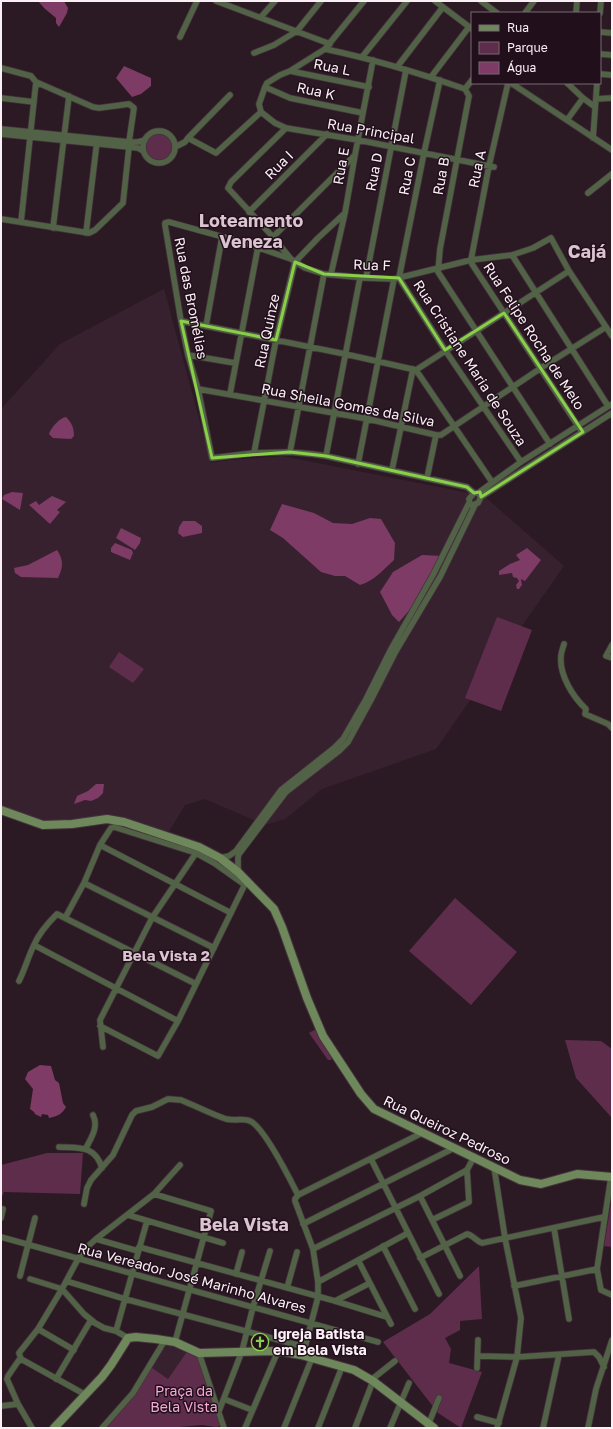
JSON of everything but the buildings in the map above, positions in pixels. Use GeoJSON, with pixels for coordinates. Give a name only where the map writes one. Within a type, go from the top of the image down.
{"type":"FeatureCollection","features":[{"type":"Feature","properties":{"kind":"street"},"geometry":{"type":"LineString","coordinates":[[180,37],[197,1]]}},
{"type":"Feature","properties":{"kind":"street"},"geometry":{"type":"LineString","coordinates":[[216,1],[231,3],[261,17],[330,44]]}},
{"type":"Feature","properties":{"kind":"street"},"geometry":{"type":"LineString","coordinates":[[261,17],[275,1]]}},
{"type":"Feature","properties":{"kind":"street"},"geometry":{"type":"LineString","coordinates":[[254,53],[274,45],[298,31],[321,1]]}},
{"type":"Feature","properties":{"kind":"street"},"geometry":{"type":"LineString","coordinates":[[188,138],[216,153],[261,112],[259,104],[264,87],[276,77],[290,71],[325,49],[364,1]]}},
{"type":"Feature","properties":{"kind":"street"},"geometry":{"type":"LineString","coordinates":[[362,57],[407,1]]}},
{"type":"Feature","properties":{"kind":"street"},"geometry":{"type":"LineString","coordinates":[[431,77],[471,28],[435,1]]}},
{"type":"Feature","properties":{"kind":"street"},"geometry":{"type":"LineString","coordinates":[[526,12],[534,1]]}},
{"type":"Feature","properties":{"kind":"street"},"geometry":{"type":"LineString","coordinates":[[576,12],[577,1]]}},
{"type":"Feature","properties":{"kind":"street"},"geometry":{"type":"LineString","coordinates":[[600,12],[601,1]]}},
{"type":"Feature","properties":{"kind":"street"},"geometry":{"type":"LineString","coordinates":[[486,2],[496,12]]}},
{"type":"Feature","properties":{"kind":"street"},"geometry":{"type":"LineString","coordinates":[[397,67],[443,7]]}},
{"type":"Feature","properties":{"kind":"street"},"geometry":{"type":"LineString","coordinates":[[601,32],[612,33]]}},
{"type":"Feature","properties":{"kind":"street"},"geometry":{"type":"LineString","coordinates":[[325,49],[373,60],[431,77],[465,89],[471,81]]}},
{"type":"Feature","properties":{"kind":"street"},"geometry":{"type":"LineString","coordinates":[[601,54],[612,55]]}},
{"type":"Feature","properties":{"kind":"street","name":"Rua E"},"geometry":{"type":"LineString","coordinates":[[290,452],[300,407],[310,347],[327,274],[345,212],[354,155],[369,87],[373,60]]}},
{"type":"Feature","properties":{"kind":"street"},"geometry":{"type":"LineString","coordinates":[[1,68],[30,76],[36,82],[88,105],[99,108],[129,104],[134,108],[123,203],[95,230],[86,234],[1,219]]}},
{"type":"Feature","properties":{"kind":"street","name":"Rua D"},"geometry":{"type":"LineString","coordinates":[[326,456],[345,354],[363,278],[406,70]]}},
{"type":"Feature","properties":{"kind":"street","name":"Rua L"},"geometry":{"type":"LineString","coordinates":[[290,71],[369,87]]}},
{"type":"Feature","properties":{"kind":"street"},"geometry":{"type":"LineString","coordinates":[[601,74],[612,75]]}},
{"type":"Feature","properties":{"kind":"street","name":"Rua C"},"geometry":{"type":"LineString","coordinates":[[358,464],[440,80]]}},
{"type":"Feature","properties":{"kind":"street"},"geometry":{"type":"LineString","coordinates":[[21,222],[36,82]]}},
{"type":"Feature","properties":{"kind":"street"},"geometry":{"type":"LineString","coordinates":[[512,84],[612,150]]}},
{"type":"Feature","properties":{"kind":"street","name":"Rua A"},"geometry":{"type":"LineString","coordinates":[[471,260],[491,166],[512,84]]}},
{"type":"Feature","properties":{"kind":"street"},"geometry":{"type":"LineString","coordinates":[[568,84],[595,107]]}},
{"type":"Feature","properties":{"kind":"street"},"geometry":{"type":"LineString","coordinates":[[593,138],[597,84]]}},
{"type":"Feature","properties":{"kind":"street","name":"Rua K"},"geometry":{"type":"LineString","coordinates":[[264,87],[290,98],[363,113]]}},
{"type":"Feature","properties":{"kind":"street","name":"Rua B"},"geometry":{"type":"LineString","coordinates":[[438,268],[456,159],[469,96],[465,89]]}},
{"type":"Feature","properties":{"kind":"street"},"geometry":{"type":"LineString","coordinates":[[175,146],[185,142],[230,95]]}},
{"type":"Feature","properties":{"kind":"street"},"geometry":{"type":"LineString","coordinates":[[53,228],[69,96]]}},
{"type":"Feature","properties":{"kind":"street"},"geometry":{"type":"LineString","coordinates":[[1,98],[34,102]]}},
{"type":"Feature","properties":{"kind":"street"},"geometry":{"type":"LineString","coordinates":[[567,120],[583,98]]}},
{"type":"Feature","properties":{"kind":"street"},"geometry":{"type":"LineString","coordinates":[[596,98],[612,98]]}},
{"type":"Feature","properties":{"kind":"street","name":"Rua Principal"},"geometry":{"type":"LineString","coordinates":[[261,112],[275,123],[286,128],[327,134],[491,166]]}},
{"type":"Feature","properties":{"kind":"street","name":"Rua F"},"geometry":{"type":"LineString","coordinates":[[286,128],[228,186],[229,190],[293,260],[305,268],[327,274],[363,278],[397,278],[471,260],[512,255],[533,248],[551,238],[569,271]]}},
{"type":"Feature","properties":{"kind":"street"},"geometry":{"type":"LineString","coordinates":[[1,129],[64,138],[129,144],[145,140]]}},
{"type":"Feature","properties":{"kind":"street"},"geometry":{"type":"LineString","coordinates":[[129,144],[143,151],[149,160],[160,163],[170,159],[173,155],[175,146],[172,139],[164,132],[158,131],[148,136],[145,140],[143,151]]}},
{"type":"Feature","properties":{"kind":"street"},"geometry":{"type":"LineString","coordinates":[[1,134],[31,134]]}},
{"type":"Feature","properties":{"kind":"street","name":"Rua I"},"geometry":{"type":"LineString","coordinates":[[249,212],[327,134]]}},
{"type":"Feature","properties":{"kind":"street"},"geometry":{"type":"LineString","coordinates":[[86,234],[97,141]]}},
{"type":"Feature","properties":{"kind":"street"},"geometry":{"type":"LineString","coordinates":[[273,237],[354,155]]}},
{"type":"Feature","properties":{"kind":"street"},"geometry":{"type":"LineString","coordinates":[[588,193],[612,174]]}},
{"type":"Feature","properties":{"kind":"street"},"geometry":{"type":"LineString","coordinates":[[293,260],[345,212]]}},
{"type":"Feature","properties":{"kind":"street","name":"Rua das Bromélias"},"geometry":{"type":"LineString","coordinates":[[254,453],[212,458],[198,389],[188,355],[181,321],[165,223],[169,222],[222,236],[293,260]]}},
{"type":"Feature","properties":{"kind":"street"},"geometry":{"type":"LineString","coordinates":[[206,326],[222,236]]}},
{"type":"Feature","properties":{"kind":"street"},"geometry":{"type":"LineString","coordinates":[[230,394],[258,247]]}},
{"type":"Feature","properties":{"kind":"street"},"geometry":{"type":"LineString","coordinates":[[478,494],[492,482],[521,462],[610,405],[571,349],[512,255]]}},
{"type":"Feature","properties":{"kind":"street","name":"Rua Quinze"},"geometry":{"type":"LineString","coordinates":[[254,453],[293,260]]}},
{"type":"Feature","properties":{"kind":"street","name":"Rua Felipe Rocha de Melo"},"geometry":{"type":"LineString","coordinates":[[471,260],[474,269],[583,432]]}},
{"type":"Feature","properties":{"kind":"street"},"geometry":{"type":"LineString","coordinates":[[438,268],[440,276],[550,444]]}},
{"type":"Feature","properties":{"kind":"street"},"geometry":{"type":"LineString","coordinates":[[392,470],[400,427],[415,369],[569,271],[612,336]]}},
{"type":"Feature","properties":{"kind":"street","name":"Rua Cristiane Maria de Souza"},"geometry":{"type":"LineString","coordinates":[[397,278],[521,462]]}},
{"type":"Feature","properties":{"kind":"street"},"geometry":{"type":"LineString","coordinates":[[181,321],[415,369],[492,482]]}},
{"type":"Feature","properties":{"kind":"street","name":"Rua Sheila Gomes da Silva"},"geometry":{"type":"LineString","coordinates":[[198,389],[368,419],[436,436],[441,435],[541,368],[606,327]]}},
{"type":"Feature","properties":{"kind":"street"},"geometry":{"type":"LineString","coordinates":[[188,355],[235,363]]}},
{"type":"Feature","properties":{"kind":"street"},"geometry":{"type":"LineString","coordinates":[[238,872],[238,857],[286,792],[348,742],[396,651],[440,576],[472,504],[470,497],[478,494],[583,432],[612,413]]}},
{"type":"Feature","properties":{"kind":"street"},"geometry":{"type":"LineString","coordinates":[[427,478],[436,436]]}},
{"type":"Feature","properties":{"kind":"street"},"geometry":{"type":"LineString","coordinates":[[254,453],[290,452],[326,456],[467,487],[478,494]]}},
{"type":"Feature","properties":{"kind":"street"},"geometry":{"type":"LineString","coordinates":[[220,858],[229,856],[236,851],[281,790],[343,739],[391,649],[472,504],[479,502],[478,494]]}},
{"type":"Feature","properties":{"kind":"street"},"geometry":{"type":"LineString","coordinates":[[564,644],[560,655],[561,667],[567,681],[580,703],[586,709],[585,714],[608,724],[612,728]]}},
{"type":"Feature","properties":{"kind":"street"},"geometry":{"type":"LineString","coordinates":[[612,645],[606,656],[612,658]]}},
{"type":"Feature","properties":{"kind":"street","name":"Rua Queiroz Pedroso"},"geometry":{"type":"LineString","coordinates":[[1,810],[43,824],[72,824],[107,819],[124,822],[220,858],[238,872],[246,882],[274,909],[319,1027],[360,1094],[374,1109],[520,1180],[540,1184],[577,1174],[612,1177]]}},
{"type":"Feature","properties":{"kind":"street"},"geometry":{"type":"LineString","coordinates":[[66,918],[100,845],[108,830],[114,827],[198,850],[246,882],[178,1021],[158,1056],[100,1026]]}},
{"type":"Feature","properties":{"kind":"street"},"geometry":{"type":"LineString","coordinates":[[100,845],[231,913]]}},
{"type":"Feature","properties":{"kind":"street"},"geometry":{"type":"LineString","coordinates":[[103,1047],[100,1020],[152,918],[198,850]]}},
{"type":"Feature","properties":{"kind":"street"},"geometry":{"type":"LineString","coordinates":[[84,882],[152,918],[214,948]]}},
{"type":"Feature","properties":{"kind":"street"},"geometry":{"type":"LineString","coordinates":[[19,980],[34,945],[48,923],[57,914],[196,984]]}},
{"type":"Feature","properties":{"kind":"street"},"geometry":{"type":"LineString","coordinates":[[34,945],[178,1021]]}},
{"type":"Feature","properties":{"kind":"street"},"geometry":{"type":"LineString","coordinates":[[84,1204],[87,1188],[113,1155],[132,1115],[136,1111],[168,1099],[181,1100],[228,1119],[246,1120],[256,1124],[281,1162],[298,1195]]}},
{"type":"Feature","properties":{"kind":"street"},"geometry":{"type":"LineString","coordinates":[[86,1148],[96,1126],[94,1116]]}},
{"type":"Feature","properties":{"kind":"street"},"geometry":{"type":"LineString","coordinates":[[66,1281],[125,1299],[305,1347],[318,1296],[318,1282],[313,1248],[295,1199],[298,1195],[422,1133]]}},
{"type":"Feature","properties":{"kind":"street"},"geometry":{"type":"LineString","coordinates":[[59,1147],[86,1148],[94,1152],[100,1159],[102,1168]]}},
{"type":"Feature","properties":{"kind":"street"},"geometry":{"type":"LineString","coordinates":[[303,1224],[454,1148]]}},
{"type":"Feature","properties":{"kind":"street"},"geometry":{"type":"LineString","coordinates":[[432,1220],[469,1202],[467,1170],[474,1157]]}},
{"type":"Feature","properties":{"kind":"street"},"geometry":{"type":"LineString","coordinates":[[371,1159],[439,1294]]}},
{"type":"Feature","properties":{"kind":"street"},"geometry":{"type":"LineString","coordinates":[[86,1395],[21,1359],[19,1356],[20,1351],[38,1329],[78,1259],[96,1239],[154,1194],[180,1165]]}},
{"type":"Feature","properties":{"kind":"street"},"geometry":{"type":"LineString","coordinates":[[477,1417],[498,1425],[517,1357],[521,1318],[505,1238],[494,1167]]}},
{"type":"Feature","properties":{"kind":"street"},"geometry":{"type":"LineString","coordinates":[[313,1248],[420,1196],[467,1170]]}},
{"type":"Feature","properties":{"kind":"street"},"geometry":{"type":"LineString","coordinates":[[612,1177],[604,1217],[597,1269],[601,1290],[612,1295]]}},
{"type":"Feature","properties":{"kind":"street"},"geometry":{"type":"LineString","coordinates":[[154,1194],[211,1211],[198,1263],[174,1342]]}},
{"type":"Feature","properties":{"kind":"street"},"geometry":{"type":"LineString","coordinates":[[420,1196],[460,1276]]}},
{"type":"Feature","properties":{"kind":"street"},"geometry":{"type":"LineString","coordinates":[[1,1218],[3,1209]]}},
{"type":"Feature","properties":{"kind":"street"},"geometry":{"type":"LineString","coordinates":[[128,1215],[223,1243]]}},
{"type":"Feature","properties":{"kind":"street"},"geometry":{"type":"LineString","coordinates":[[420,1258],[467,1234],[471,1234],[478,1242],[482,1243],[604,1217]]}},
{"type":"Feature","properties":{"kind":"street"},"geometry":{"type":"LineString","coordinates":[[20,1276],[35,1218]]}},
{"type":"Feature","properties":{"kind":"street"},"geometry":{"type":"LineString","coordinates":[[116,1331],[147,1221]]}},
{"type":"Feature","properties":{"kind":"street"},"geometry":{"type":"LineString","coordinates":[[554,1228],[563,1275],[569,1319]]}},
{"type":"Feature","properties":{"kind":"street"},"geometry":{"type":"LineString","coordinates":[[318,1282],[408,1233]]}},
{"type":"Feature","properties":{"kind":"street","name":"Rua Vereador José Marinho Alvares"},"geometry":{"type":"LineString","coordinates":[[1,1237],[378,1342]]}},
{"type":"Feature","properties":{"kind":"street"},"geometry":{"type":"LineString","coordinates":[[96,1239],[198,1263],[318,1296],[387,1317]]}},
{"type":"Feature","properties":{"kind":"street"},"geometry":{"type":"LineString","coordinates":[[383,1246],[415,1309]]}},
{"type":"Feature","properties":{"kind":"street"},"geometry":{"type":"LineString","coordinates":[[219,1411],[242,1351],[253,1307],[270,1251]]}},
{"type":"Feature","properties":{"kind":"street"},"geometry":{"type":"LineString","coordinates":[[236,1274],[242,1252]]}},
{"type":"Feature","properties":{"kind":"street"},"geometry":{"type":"LineString","coordinates":[[287,1288],[297,1252]]}},
{"type":"Feature","properties":{"kind":"street"},"geometry":{"type":"LineString","coordinates":[[358,1260],[391,1324]]}},
{"type":"Feature","properties":{"kind":"street"},"geometry":{"type":"LineString","coordinates":[[514,1286],[597,1269]]}},
{"type":"Feature","properties":{"kind":"street"},"geometry":{"type":"LineString","coordinates":[[30,1279],[62,1289],[91,1320],[99,1326],[116,1331],[128,1338],[136,1337],[165,1340],[174,1342],[199,1353],[278,1351],[312,1358],[354,1370],[372,1381],[430,1427],[439,1398]]}},
{"type":"Feature","properties":{"kind":"street"},"geometry":{"type":"LineString","coordinates":[[335,1301],[370,1283]]}},
{"type":"Feature","properties":{"kind":"street"},"geometry":{"type":"LineString","coordinates":[[56,1379],[91,1320]]}},
{"type":"Feature","properties":{"kind":"street"},"geometry":{"type":"LineString","coordinates":[[38,1329],[74,1350]]}},
{"type":"Feature","properties":{"kind":"street"},"geometry":{"type":"LineString","coordinates":[[54,1428],[112,1365],[128,1338]]}},
{"type":"Feature","properties":{"kind":"street"},"geometry":{"type":"LineString","coordinates":[[102,1428],[133,1393],[165,1340]]}},
{"type":"Feature","properties":{"kind":"street"},"geometry":{"type":"LineString","coordinates":[[478,1340],[478,1368]]}},
{"type":"Feature","properties":{"kind":"street"},"geometry":{"type":"LineString","coordinates":[[588,1428],[596,1389],[612,1340]]}},
{"type":"Feature","properties":{"kind":"street"},"geometry":{"type":"LineString","coordinates":[[245,1428],[278,1351]]}},
{"type":"Feature","properties":{"kind":"street"},"geometry":{"type":"LineString","coordinates":[[478,1356],[517,1357],[594,1352],[598,1355],[604,1367]]}},
{"type":"Feature","properties":{"kind":"street"},"geometry":{"type":"LineString","coordinates":[[199,1353],[224,1428]]}},
{"type":"Feature","properties":{"kind":"street"},"geometry":{"type":"LineString","coordinates":[[543,1428],[559,1355]]}},
{"type":"Feature","properties":{"kind":"street"},"geometry":{"type":"LineString","coordinates":[[284,1428],[312,1358]]}},
{"type":"Feature","properties":{"kind":"street"},"geometry":{"type":"LineString","coordinates":[[18,1360],[7,1379],[18,1404],[32,1428]]}},
{"type":"Feature","properties":{"kind":"street"},"geometry":{"type":"LineString","coordinates":[[355,1428],[372,1381],[395,1361]]}},
{"type":"Feature","properties":{"kind":"street"},"geometry":{"type":"LineString","coordinates":[[318,1428],[342,1367]]}},
{"type":"Feature","properties":{"kind":"street"},"geometry":{"type":"LineString","coordinates":[[390,1428],[409,1383]]}},
{"type":"Feature","properties":{"kind":"street"},"geometry":{"type":"LineString","coordinates":[[224,1399],[252,1410]]}},
{"type":"Feature","properties":{"kind":"street"},"geometry":{"type":"LineString","coordinates":[[1,1406],[18,1404]]}},
{"type":"Feature","properties":{"kind":"highlighted area"},"geometry":{"type":"Polygon","coordinates":[[[295,262],[324,274],[399,278],[445,350],[504,313],[583,432],[481,497],[480,492],[474,493],[467,487],[326,456],[290,452],[212,458],[181,321],[276,340],[295,262]]]}},
{"type":"Feature","properties":{"kind":"shaded area"},"geometry":{"type":"Polygon","coordinates":[[[164,289],[211,463],[282,456],[484,496],[564,566],[436,749],[322,789],[285,819],[265,825],[205,799],[185,805],[168,833],[114,815],[47,822],[1,808],[1,409],[60,344],[164,289]]]}},
{"type":"Feature","properties":{"kind":"shaded area"},"geometry":{"type":"Polygon","coordinates":[[[166,1342],[188,1350],[168,1379],[151,1367],[166,1342]]]}},
{"type":"Feature","properties":{"kind":"green space"},"geometry":{"type":"Polygon","coordinates":[[[159,133],[169,137],[173,147],[169,157],[159,161],[149,157],[145,147],[149,137],[159,133]]]}},
{"type":"Feature","properties":{"kind":"green space"},"geometry":{"type":"Polygon","coordinates":[[[497,617],[532,630],[501,711],[465,698],[497,617]]]}},
{"type":"Feature","properties":{"kind":"green space"},"geometry":{"type":"Polygon","coordinates":[[[119,652],[144,669],[133,683],[109,667],[119,652]]]}},
{"type":"Feature","properties":{"kind":"green space"},"geometry":{"type":"Polygon","coordinates":[[[455,898],[517,952],[471,1005],[409,951],[455,898]]]}},
{"type":"Feature","properties":{"kind":"green space"},"geometry":{"type":"Polygon","coordinates":[[[316,1029],[333,1056],[331,1060],[328,1060],[309,1033],[316,1029]]]}},
{"type":"Feature","properties":{"kind":"green space"},"geometry":{"type":"Polygon","coordinates":[[[565,1040],[601,1041],[612,1049],[612,1118],[576,1078],[565,1040]]]}},
{"type":"Feature","properties":{"kind":"green space"},"geometry":{"type":"Polygon","coordinates":[[[47,1153],[83,1153],[80,1194],[4,1192],[1,1199],[1,1165],[47,1153]]]}},
{"type":"Feature","properties":{"kind":"green space"},"geometry":{"type":"Polygon","coordinates":[[[612,1197],[612,1247],[604,1246],[612,1197]]]}},
{"type":"Feature","properties":{"kind":"green space"},"geometry":{"type":"Polygon","coordinates":[[[479,1266],[482,1319],[460,1321],[460,1330],[445,1338],[451,1349],[449,1363],[482,1372],[461,1428],[438,1413],[383,1342],[430,1314],[479,1266]]]}},
{"type":"Feature","properties":{"kind":"green space","name":"Praça da Bela Vista"},"geometry":{"type":"Polygon","coordinates":[[[188,1350],[198,1356],[221,1424],[220,1426],[216,1427],[202,1425],[169,1428],[103,1428],[151,1367],[168,1379],[188,1350]]]}},
{"type":"Feature","properties":{"kind":"water"},"geometry":{"type":"Polygon","coordinates":[[[38,1],[64,1],[68,8],[67,13],[59,27],[56,23],[56,18],[38,1]]]}},
{"type":"Feature","properties":{"kind":"water"},"geometry":{"type":"Polygon","coordinates":[[[124,66],[151,78],[151,86],[141,94],[132,97],[116,78],[124,66]]]}},
{"type":"Feature","properties":{"kind":"water"},"geometry":{"type":"Polygon","coordinates":[[[66,417],[70,421],[74,430],[74,436],[71,439],[53,438],[49,434],[52,429],[58,421],[66,417]]]}},
{"type":"Feature","properties":{"kind":"water"},"geometry":{"type":"Polygon","coordinates":[[[12,492],[23,493],[20,510],[2,499],[4,495],[12,492]]]}},
{"type":"Feature","properties":{"kind":"water"},"geometry":{"type":"Polygon","coordinates":[[[52,496],[66,502],[57,510],[60,512],[50,524],[29,505],[36,501],[39,505],[52,496]]]}},
{"type":"Feature","properties":{"kind":"water"},"geometry":{"type":"Polygon","coordinates":[[[282,504],[314,513],[333,523],[352,524],[370,518],[381,519],[395,543],[394,560],[374,578],[360,585],[345,576],[335,576],[321,572],[283,538],[270,530],[282,504]]]}},
{"type":"Feature","properties":{"kind":"water"},"geometry":{"type":"Polygon","coordinates":[[[183,521],[195,521],[202,526],[202,533],[183,537],[178,533],[179,527],[183,521]]]}},
{"type":"Feature","properties":{"kind":"water"},"geometry":{"type":"Polygon","coordinates":[[[121,528],[141,538],[140,543],[135,550],[116,538],[121,528]]]}},
{"type":"Feature","properties":{"kind":"water"},"geometry":{"type":"Polygon","coordinates":[[[115,543],[132,550],[133,553],[130,560],[111,552],[111,548],[115,543]]]}},
{"type":"Feature","properties":{"kind":"water"},"geometry":{"type":"Polygon","coordinates":[[[527,548],[541,560],[525,581],[521,579],[522,585],[519,589],[517,589],[516,585],[519,581],[517,578],[513,577],[512,573],[499,575],[499,571],[520,560],[516,555],[527,548]]]}},
{"type":"Feature","properties":{"kind":"water"},"geometry":{"type":"Polygon","coordinates":[[[57,550],[61,557],[62,564],[58,578],[21,577],[15,573],[14,568],[28,565],[57,550]]]}},
{"type":"Feature","properties":{"kind":"water"},"geometry":{"type":"Polygon","coordinates":[[[422,555],[443,556],[426,581],[414,605],[399,622],[392,615],[380,592],[393,572],[422,555]]]}},
{"type":"Feature","properties":{"kind":"water"},"geometry":{"type":"Polygon","coordinates":[[[96,784],[104,784],[103,793],[98,798],[91,801],[85,800],[74,804],[77,796],[88,791],[96,784]]]}},
{"type":"Feature","properties":{"kind":"water"},"geometry":{"type":"Polygon","coordinates":[[[40,1065],[51,1066],[55,1080],[59,1083],[63,1103],[66,1107],[59,1114],[49,1118],[48,1115],[42,1114],[41,1117],[30,1109],[33,1089],[25,1079],[28,1072],[40,1065]]]}},
{"type":"Feature","properties":{"kind":"place","name":"Igreja Batista em Bela Vista"},"geometry":{"type":"Point","coordinates":[260,1342]}},
{"type":"Feature","properties":{"kind":"district","name":"Loteamento Veneza"},"geometry":{"type":"Point","coordinates":[251,231]}},
{"type":"Feature","properties":{"kind":"district","name":"Cajá"},"geometry":{"type":"Point","coordinates":[587,252]}},
{"type":"Feature","properties":{"kind":"district","name":"Bela Vista 2"},"geometry":{"type":"Point","coordinates":[166,956]}},
{"type":"Feature","properties":{"kind":"district","name":"Bela Vista"},"geometry":{"type":"Point","coordinates":[244,1225]}}]}
